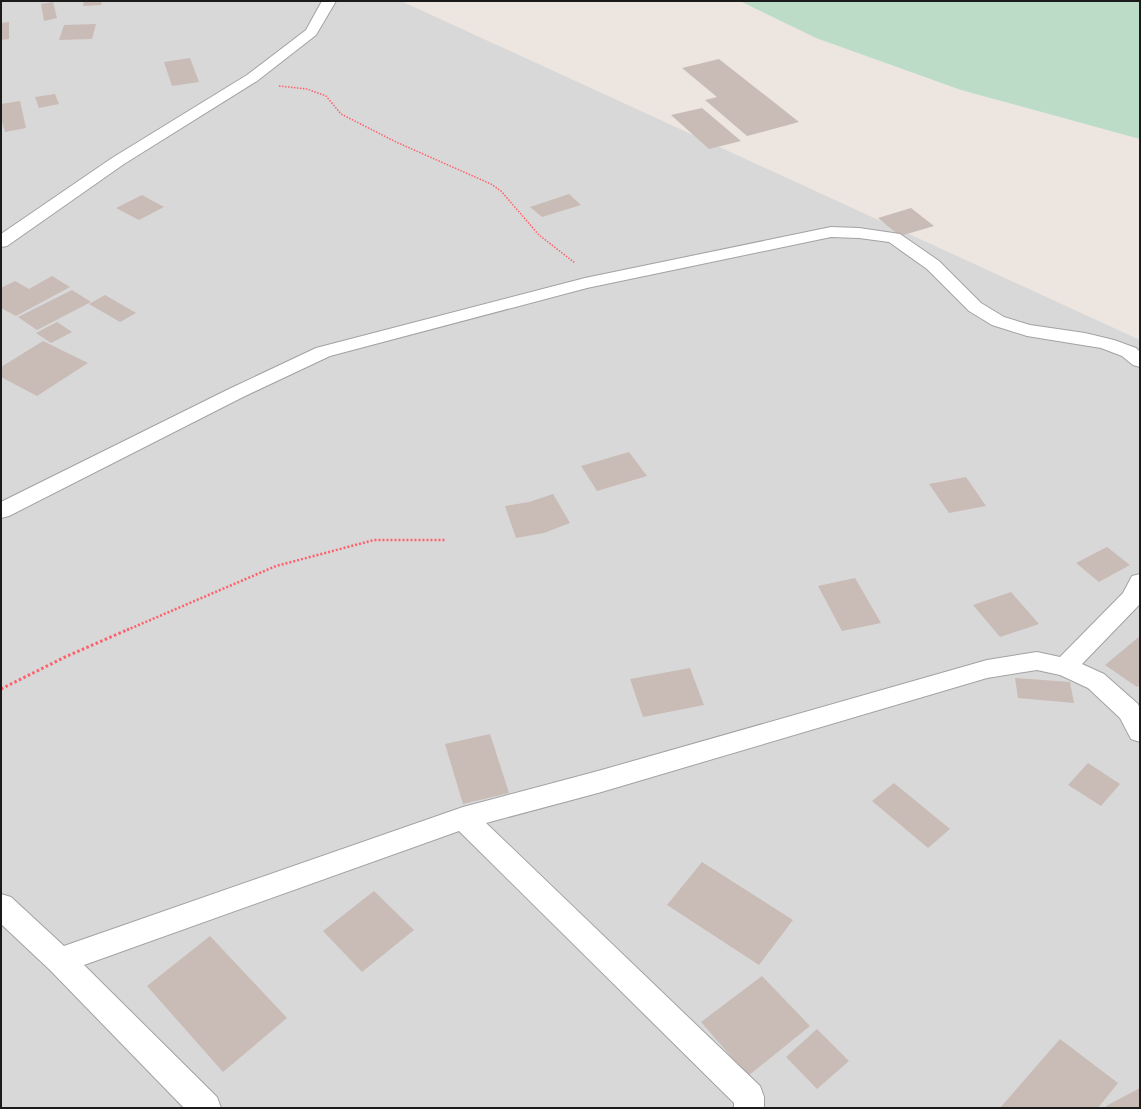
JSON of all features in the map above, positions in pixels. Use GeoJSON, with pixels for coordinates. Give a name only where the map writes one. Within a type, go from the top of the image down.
{"type":"FeatureCollection","features":[{"type":"Feature","properties":{"kind":"street"},"geometry":{"type":"LineString","coordinates":[[1,242],[118,161],[252,78],[311,32],[329,1]]}},
{"type":"Feature","properties":{"kind":"street"},"geometry":{"type":"LineString","coordinates":[[1,511],[236,393],[323,352],[585,283],[831,232],[866,234],[894,238],[933,265],[975,307],[998,321],[1027,330],[1107,344],[1128,352],[1140,361]]}},
{"type":"Feature","properties":{"kind":"street"},"geometry":{"type":"LineString","coordinates":[[1065,667],[1132,598],[1140,582]]}},
{"type":"Feature","properties":{"kind":"street"},"geometry":{"type":"LineString","coordinates":[[60,961],[463,818],[598,782],[987,669],[1037,661],[1065,667],[1096,681],[1136,717]]}},
{"type":"Feature","properties":{"kind":"street"},"geometry":{"type":"LineString","coordinates":[[463,818],[749,1097],[749,1108]]}},
{"type":"Feature","properties":{"kind":"street"},"geometry":{"type":"LineString","coordinates":[[1,906],[60,961],[206,1108]]}},
{"type":"Feature","properties":{"kind":"path"},"geometry":{"type":"LineString","coordinates":[[252,78],[281,87],[307,89],[326,96],[341,114],[396,142],[491,184],[501,191],[539,234],[574,263],[585,283]]}},
{"type":"Feature","properties":{"kind":"path"},"geometry":{"type":"LineString","coordinates":[[1,689],[67,656],[276,566],[374,540],[445,540]]}},
{"type":"Feature","properties":{"kind":"shaded area"},"geometry":{"type":"Polygon","coordinates":[[[1,1],[401,1],[1140,340],[1140,1108],[1,1108],[1,1]]]}},
{"type":"Feature","properties":{"kind":"green space"},"geometry":{"type":"Polygon","coordinates":[[[740,1],[1140,1],[1140,139],[961,90],[816,38],[740,1]]]}},
{"type":"Feature","properties":{"kind":"building"},"geometry":{"type":"Polygon","coordinates":[[[84,1],[102,1],[101,5],[83,6],[84,1]]]}},
{"type":"Feature","properties":{"kind":"building"},"geometry":{"type":"Polygon","coordinates":[[[53,2],[57,18],[44,21],[41,4],[53,2]]]}},
{"type":"Feature","properties":{"kind":"building"},"geometry":{"type":"Polygon","coordinates":[[[9,22],[9,39],[1,40],[1,23],[9,22]]]}},
{"type":"Feature","properties":{"kind":"building"},"geometry":{"type":"Polygon","coordinates":[[[96,24],[92,39],[59,40],[64,25],[96,24]]]}},
{"type":"Feature","properties":{"kind":"building"},"geometry":{"type":"Polygon","coordinates":[[[190,58],[199,82],[172,86],[164,62],[190,58]]]}},
{"type":"Feature","properties":{"kind":"building"},"geometry":{"type":"Polygon","coordinates":[[[719,59],[799,122],[747,136],[705,100],[717,97],[682,68],[719,59]]]}},
{"type":"Feature","properties":{"kind":"building"},"geometry":{"type":"Polygon","coordinates":[[[55,94],[59,104],[39,108],[35,97],[55,94]]]}},
{"type":"Feature","properties":{"kind":"building"},"geometry":{"type":"Polygon","coordinates":[[[20,101],[26,128],[5,132],[1,118],[1,104],[20,101]]]}},
{"type":"Feature","properties":{"kind":"building"},"geometry":{"type":"Polygon","coordinates":[[[702,108],[741,141],[709,149],[671,115],[702,108]]]}},
{"type":"Feature","properties":{"kind":"building"},"geometry":{"type":"Polygon","coordinates":[[[569,194],[581,205],[542,217],[530,207],[569,194]]]}},
{"type":"Feature","properties":{"kind":"building"},"geometry":{"type":"Polygon","coordinates":[[[142,195],[164,207],[139,220],[116,208],[142,195]]]}},
{"type":"Feature","properties":{"kind":"building"},"geometry":{"type":"Polygon","coordinates":[[[911,208],[934,226],[900,236],[878,218],[911,208]]]}},
{"type":"Feature","properties":{"kind":"building"},"geometry":{"type":"Polygon","coordinates":[[[52,276],[70,287],[16,316],[1,308],[1,288],[15,281],[29,289],[52,276]]]}},
{"type":"Feature","properties":{"kind":"building"},"geometry":{"type":"Polygon","coordinates":[[[72,290],[91,302],[37,330],[18,317],[72,290]]]}},
{"type":"Feature","properties":{"kind":"building"},"geometry":{"type":"Polygon","coordinates":[[[105,295],[136,313],[120,322],[89,304],[105,295]]]}},
{"type":"Feature","properties":{"kind":"building"},"geometry":{"type":"Polygon","coordinates":[[[57,322],[72,332],[51,343],[36,333],[57,322]]]}},
{"type":"Feature","properties":{"kind":"building"},"geometry":{"type":"Polygon","coordinates":[[[43,341],[88,363],[37,396],[1,377],[1,367],[43,341]]]}},
{"type":"Feature","properties":{"kind":"building"},"geometry":{"type":"Polygon","coordinates":[[[629,452],[647,476],[597,491],[581,466],[629,452]]]}},
{"type":"Feature","properties":{"kind":"building"},"geometry":{"type":"Polygon","coordinates":[[[966,477],[986,506],[949,513],[929,484],[966,477]]]}},
{"type":"Feature","properties":{"kind":"building"},"geometry":{"type":"Polygon","coordinates":[[[553,494],[570,523],[544,533],[516,538],[505,506],[529,502],[553,494]]]}},
{"type":"Feature","properties":{"kind":"building"},"geometry":{"type":"Polygon","coordinates":[[[1107,547],[1130,565],[1099,582],[1076,563],[1107,547]]]}},
{"type":"Feature","properties":{"kind":"building"},"geometry":{"type":"Polygon","coordinates":[[[855,578],[881,623],[842,631],[818,586],[855,578]]]}},
{"type":"Feature","properties":{"kind":"building"},"geometry":{"type":"Polygon","coordinates":[[[1011,592],[1039,624],[1000,637],[973,605],[1011,592]]]}},
{"type":"Feature","properties":{"kind":"building"},"geometry":{"type":"Polygon","coordinates":[[[1140,636],[1140,685],[1137,687],[1105,665],[1140,636]]]}},
{"type":"Feature","properties":{"kind":"building"},"geometry":{"type":"Polygon","coordinates":[[[690,668],[704,705],[643,717],[630,679],[690,668]]]}},
{"type":"Feature","properties":{"kind":"building"},"geometry":{"type":"Polygon","coordinates":[[[1015,678],[1070,682],[1074,703],[1018,698],[1015,678]]]}},
{"type":"Feature","properties":{"kind":"building"},"geometry":{"type":"Polygon","coordinates":[[[490,734],[509,793],[463,804],[445,744],[490,734]]]}},
{"type":"Feature","properties":{"kind":"building"},"geometry":{"type":"Polygon","coordinates":[[[1088,763],[1120,784],[1101,806],[1068,785],[1088,763]]]}},
{"type":"Feature","properties":{"kind":"building"},"geometry":{"type":"Polygon","coordinates":[[[894,783],[950,829],[928,848],[872,801],[894,783]]]}},
{"type":"Feature","properties":{"kind":"building"},"geometry":{"type":"Polygon","coordinates":[[[702,862],[793,920],[759,965],[667,905],[702,862]]]}},
{"type":"Feature","properties":{"kind":"building"},"geometry":{"type":"Polygon","coordinates":[[[374,891],[414,930],[362,972],[323,931],[374,891]]]}},
{"type":"Feature","properties":{"kind":"building"},"geometry":{"type":"Polygon","coordinates":[[[210,936],[287,1018],[223,1072],[147,986],[210,936]]]}},
{"type":"Feature","properties":{"kind":"building"},"geometry":{"type":"Polygon","coordinates":[[[762,976],[810,1026],[748,1076],[701,1022],[762,976]]]}},
{"type":"Feature","properties":{"kind":"building"},"geometry":{"type":"Polygon","coordinates":[[[817,1029],[849,1061],[817,1089],[786,1057],[817,1029]]]}},
{"type":"Feature","properties":{"kind":"building"},"geometry":{"type":"Polygon","coordinates":[[[1060,1039],[1118,1083],[1098,1108],[1000,1108],[1060,1039]]]}},
{"type":"Feature","properties":{"kind":"building"},"geometry":{"type":"Polygon","coordinates":[[[1140,1088],[1140,1108],[1108,1108],[1106,1106],[1140,1088]]]}}]}
